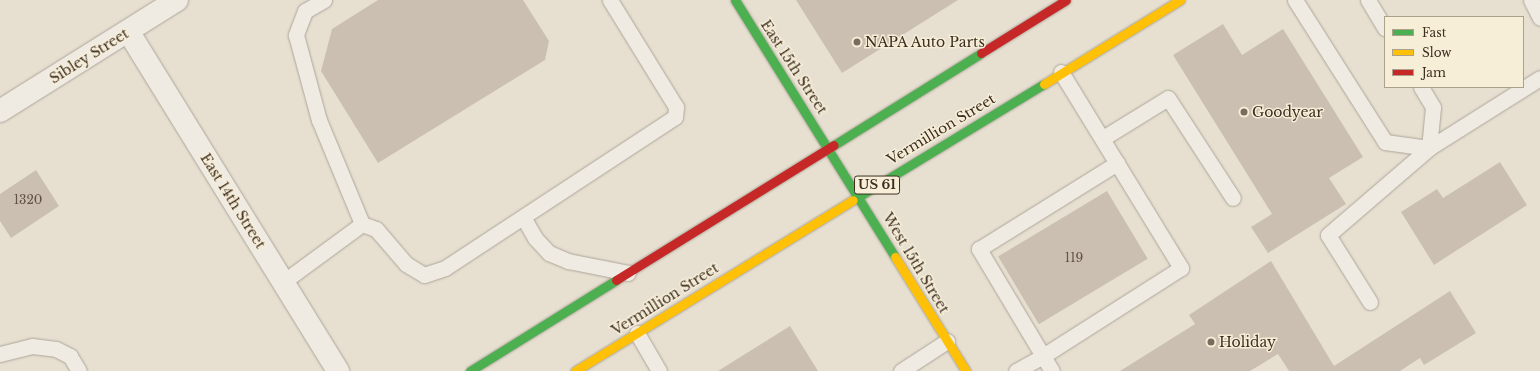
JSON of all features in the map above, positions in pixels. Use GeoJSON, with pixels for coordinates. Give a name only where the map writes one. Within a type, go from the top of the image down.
{"type":"FeatureCollection","features":[{"type":"Feature","properties":{"kind":"main road","name":"East 15th Street"},"geometry":{"type":"LineString","coordinates":[[735,0],[830,149]]}},
{"type":"Feature","properties":{"kind":"main road"},"geometry":{"type":"LineString","coordinates":[[470,371],[830,149],[1066,0]]}},
{"type":"Feature","properties":{"kind":"main road","name":"Vermillion Street"},"geometry":{"type":"LineString","coordinates":[[575,371],[858,196],[1180,0]]}},
{"type":"Feature","properties":{"kind":"main road","name":"West 15th Street"},"geometry":{"type":"LineString","coordinates":[[830,149],[966,371]]}},
{"type":"Feature","properties":{"kind":"street","name":"Sibley Street"},"geometry":{"type":"LineString","coordinates":[[0,111],[177,0]]}},
{"type":"Feature","properties":{"kind":"street","name":"East 14th Street"},"geometry":{"type":"LineString","coordinates":[[128,31],[338,371]]}},
{"type":"Feature","properties":{"kind":"lane"},"geometry":{"type":"LineString","coordinates":[[324,0],[305,12],[296,35],[318,120],[362,224],[376,230],[406,264],[424,275],[445,268],[675,117],[676,107],[610,0]]}},
{"type":"Feature","properties":{"kind":"lane"},"geometry":{"type":"LineString","coordinates":[[1368,0],[1384,26]]}},
{"type":"Feature","properties":{"kind":"lane"},"geometry":{"type":"LineString","coordinates":[[1531,0],[1540,18]]}},
{"type":"Feature","properties":{"kind":"lane"},"geometry":{"type":"LineString","coordinates":[[1300,2],[1385,142],[1429,148]]}},
{"type":"Feature","properties":{"kind":"lane"},"geometry":{"type":"LineString","coordinates":[[1016,371],[1043,356],[1181,268],[1062,72]]}},
{"type":"Feature","properties":{"kind":"lane"},"geometry":{"type":"LineString","coordinates":[[1370,302],[1328,236],[1429,148],[1540,78]]}},
{"type":"Feature","properties":{"kind":"lane"},"geometry":{"type":"LineString","coordinates":[[1422,88],[1432,107],[1429,148]]}},
{"type":"Feature","properties":{"kind":"lane"},"geometry":{"type":"LineString","coordinates":[[1103,138],[1168,98],[1233,198]]}},
{"type":"Feature","properties":{"kind":"lane"},"geometry":{"type":"LineString","coordinates":[[1052,371],[979,250],[1117,163]]}},
{"type":"Feature","properties":{"kind":"lane"},"geometry":{"type":"LineString","coordinates":[[523,217],[535,238],[549,253],[568,261],[628,273]]}},
{"type":"Feature","properties":{"kind":"lane"},"geometry":{"type":"LineString","coordinates":[[283,282],[362,224]]}},
{"type":"Feature","properties":{"kind":"lane"},"geometry":{"type":"LineString","coordinates":[[637,333],[659,371]]}},
{"type":"Feature","properties":{"kind":"lane"},"geometry":{"type":"LineString","coordinates":[[901,371],[947,341]]}},
{"type":"Feature","properties":{"kind":"lane"},"geometry":{"type":"LineString","coordinates":[[0,354],[32,346],[56,349],[70,356],[79,371]]}},
{"type":"Feature","properties":{"kind":"building"},"geometry":{"type":"Polygon","coordinates":[[[378,0],[523,0],[549,41],[545,60],[378,163],[321,71],[332,29],[378,0]]]}},
{"type":"Feature","properties":{"kind":"building","name":"NAPA Auto Parts"},"geometry":{"type":"Polygon","coordinates":[[[796,0],[958,0],[842,73],[796,0]]]}},
{"type":"Feature","properties":{"kind":"building"},"geometry":{"type":"Polygon","coordinates":[[[1223,24],[1242,55],[1283,29],[1363,157],[1329,178],[1346,204],[1268,253],[1251,227],[1272,214],[1173,55],[1223,24]]]}},
{"type":"Feature","properties":{"kind":"building"},"geometry":{"type":"Polygon","coordinates":[[[1500,162],[1527,205],[1434,265],[1401,212],[1437,189],[1443,198],[1500,162]]]}},
{"type":"Feature","properties":{"kind":"building"},"geometry":{"type":"Polygon","coordinates":[[[36,170],[59,206],[11,238],[0,221],[0,194],[36,170]]]}},
{"type":"Feature","properties":{"kind":"building"},"geometry":{"type":"Polygon","coordinates":[[[1107,191],[1148,259],[1039,324],[998,256],[1107,191]]]}},
{"type":"Feature","properties":{"kind":"building"},"geometry":{"type":"Polygon","coordinates":[[[1271,261],[1334,366],[1450,291],[1476,333],[1424,365],[1420,358],[1400,371],[1289,371],[1278,354],[1250,371],[1120,371],[1195,324],[1189,315],[1271,261]]]}},
{"type":"Feature","properties":{"kind":"building"},"geometry":{"type":"Polygon","coordinates":[[[790,326],[818,371],[718,371],[790,326]]]}},
{"type":"Feature","properties":{"kind":"traffic: fast"},"geometry":{"type":"LineString","coordinates":[[735,0],[895,257]]}},
{"type":"Feature","properties":{"kind":"traffic: fast"},"geometry":{"type":"LineString","coordinates":[[834,145],[981,53]]}},
{"type":"Feature","properties":{"kind":"traffic: fast"},"geometry":{"type":"LineString","coordinates":[[853,200],[1044,84]]}},
{"type":"Feature","properties":{"kind":"traffic: fast"},"geometry":{"type":"LineString","coordinates":[[470,371],[616,280]]}},
{"type":"Feature","properties":{"kind":"traffic: slow"},"geometry":{"type":"LineString","coordinates":[[1044,84],[1180,0]]}},
{"type":"Feature","properties":{"kind":"traffic: slow"},"geometry":{"type":"LineString","coordinates":[[575,371],[853,200]]}},
{"type":"Feature","properties":{"kind":"traffic: slow"},"geometry":{"type":"LineString","coordinates":[[895,257],[966,371]]}},
{"type":"Feature","properties":{"kind":"traffic: jam"},"geometry":{"type":"LineString","coordinates":[[981,53],[1066,0]]}},
{"type":"Feature","properties":{"kind":"traffic: jam"},"geometry":{"type":"LineString","coordinates":[[616,280],[834,145]]}},
{"type":"Feature","properties":{"kind":"place","name":"NAPA Auto Parts"},"geometry":{"type":"Point","coordinates":[857,42]}},
{"type":"Feature","properties":{"kind":"place","name":"Goodyear"},"geometry":{"type":"Point","coordinates":[1244,112]}},
{"type":"Feature","properties":{"kind":"place","name":"Holiday"},"geometry":{"type":"Point","coordinates":[1211,342]}}]}
